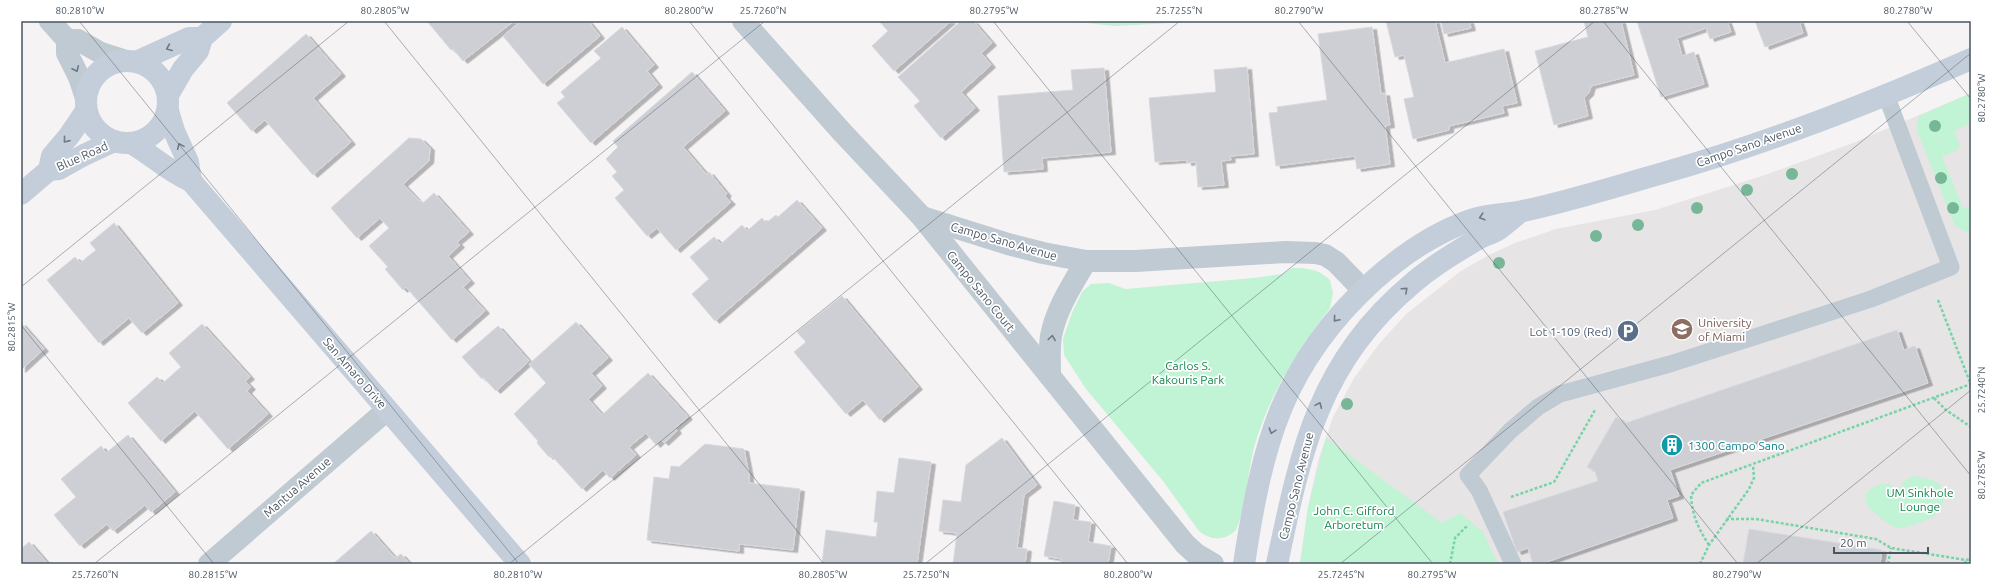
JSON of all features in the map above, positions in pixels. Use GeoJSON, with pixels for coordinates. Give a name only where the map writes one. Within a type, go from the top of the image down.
{"type":"FeatureCollection","features":[{"type":"Feature","properties":{"kind":"street"},"geometry":{"type":"LineString","coordinates":[[50,21],[67,40],[67,53],[79,77],[86,104]]}},
{"type":"Feature","properties":{"kind":"street","name":"Blue Road"},"geometry":{"type":"LineString","coordinates":[[21,194],[49,170],[59,169],[84,155],[123,142],[144,140],[154,133],[163,123],[168,103],[183,69],[198,51],[202,38],[221,21]]}},
{"type":"Feature","properties":{"kind":"street","name":"Campo Sano Court"},"geometry":{"type":"LineString","coordinates":[[743,21],[842,132],[922,217],[1185,544],[1196,554],[1213,564]]}},
{"type":"Feature","properties":{"kind":"street","name":"Blue Road"},"geometry":{"type":"LineString","coordinates":[[49,170],[52,156],[69,136],[86,104],[92,80],[99,72],[116,62],[131,62],[189,38],[202,38]]}},
{"type":"Feature","properties":{"kind":"street"},"geometry":{"type":"LineString","coordinates":[[67,40],[78,40],[101,53],[148,66],[157,74],[164,84],[179,143],[188,162],[190,181]]}},
{"type":"Feature","properties":{"kind":"street","name":"Campo Sano Avenue"},"geometry":{"type":"LineString","coordinates":[[1244,564],[1252,509],[1265,453],[1282,404],[1294,379],[1324,333],[1363,290],[1406,255],[1425,242],[1470,220],[1491,214],[1520,212],[1632,182],[1728,153],[1820,121],[1971,59]]}},
{"type":"Feature","properties":{"kind":"street","name":"Blue Road"},"geometry":{"type":"LineString","coordinates":[[86,104],[90,121],[96,130],[104,137],[123,142]]}},
{"type":"Feature","properties":{"kind":"street","name":"San Amaro Drive"},"geometry":{"type":"LineString","coordinates":[[123,142],[148,153],[174,175],[190,181],[520,564]]}},
{"type":"Feature","properties":{"kind":"street","name":"Campo Sano Avenue"},"geometry":{"type":"LineString","coordinates":[[1277,564],[1296,477],[1309,432],[1326,390],[1350,351],[1378,318],[1415,281],[1451,255],[1498,229],[1520,212]]}},
{"type":"Feature","properties":{"kind":"street","name":"Campo Sano Avenue"},"geometry":{"type":"LineString","coordinates":[[922,217],[1022,248],[1086,261],[1136,261],[1285,252],[1315,253],[1325,255],[1336,262],[1363,290]]}},
{"type":"Feature","properties":{"kind":"street"},"geometry":{"type":"LineString","coordinates":[[1050,376],[1051,337],[1055,320],[1062,302],[1086,261]]}},
{"type":"Feature","properties":{"kind":"street","name":"Mantua Avenue"},"geometry":{"type":"LineString","coordinates":[[209,564],[387,410]]}},
{"type":"Feature","properties":{"kind":"lane"},"geometry":{"type":"LineString","coordinates":[[1513,564],[1479,490],[1468,475],[1510,432],[1538,407],[1560,394],[1670,364],[1871,299],[1951,267],[1886,95]]}},
{"type":"Feature","properties":{"kind":"path"},"geometry":{"type":"LineString","coordinates":[[1709,545],[1696,523],[1692,512],[1692,495],[1701,483],[1971,385],[1937,299]]}},
{"type":"Feature","properties":{"kind":"path"},"geometry":{"type":"LineString","coordinates":[[1450,564],[1455,538],[1487,508],[1554,482],[1595,411],[1587,387]]}},
{"type":"Feature","properties":{"kind":"path"},"geometry":{"type":"LineString","coordinates":[[1934,398],[1946,410],[1971,427]]}},
{"type":"Feature","properties":{"kind":"path"},"geometry":{"type":"LineString","coordinates":[[1700,564],[1709,545],[1726,519],[1749,489],[1754,478],[1753,465]]}},
{"type":"Feature","properties":{"kind":"path"},"geometry":{"type":"LineString","coordinates":[[1726,519],[1756,519],[1876,539],[1891,548],[1966,560],[1971,558]]}},
{"type":"Feature","properties":{"kind":"path"},"geometry":{"type":"LineString","coordinates":[[1888,564],[1891,548]]}},
{"type":"Feature","properties":{"kind":"path"},"geometry":{"type":"LineString","coordinates":[[1965,564],[1966,560]]}},
{"type":"Feature","properties":{"kind":"shaded area","name":"University of Miami"},"geometry":{"type":"Polygon","coordinates":[[[1971,93],[1971,564],[1300,564],[1308,507],[1318,461],[1333,417],[1354,378],[1379,344],[1406,314],[1461,271],[1489,255],[1515,243],[1556,229],[1655,210],[1765,175],[1853,143],[1971,93]]]}},
{"type":"Feature","properties":{"kind":"green space"},"geometry":{"type":"Polygon","coordinates":[[[1067,21],[1209,21],[1115,26],[1067,21]]]}},
{"type":"Feature","properties":{"kind":"green space"},"geometry":{"type":"Polygon","coordinates":[[[1971,93],[1971,123],[1954,131],[1960,146],[1958,150],[1942,156],[1963,208],[1971,206],[1971,235],[1955,226],[1918,133],[1917,125],[1919,116],[1971,93]]]}},
{"type":"Feature","properties":{"kind":"green space","name":"Carlos S. Kakouris Park"},"geometry":{"type":"Polygon","coordinates":[[[1292,268],[1303,268],[1317,271],[1330,280],[1333,293],[1330,308],[1307,339],[1286,372],[1261,425],[1250,465],[1240,520],[1236,530],[1232,534],[1223,538],[1208,537],[1199,531],[1163,481],[1086,389],[1064,355],[1063,339],[1072,313],[1082,292],[1091,284],[1109,283],[1125,289],[1253,278],[1283,274],[1292,268]]]}},
{"type":"Feature","properties":{"kind":"green space","name":"John C. Gifford Arboretum"},"geometry":{"type":"Polygon","coordinates":[[[1326,438],[1442,523],[1460,513],[1483,532],[1498,564],[1300,564],[1308,507],[1326,438]]]}},
{"type":"Feature","properties":{"kind":"green space","name":"UM Sinkhole Lounge"},"geometry":{"type":"Polygon","coordinates":[[[1913,476],[1930,479],[1940,484],[1943,505],[1937,514],[1909,526],[1897,528],[1870,510],[1865,496],[1870,490],[1882,484],[1890,484],[1895,490],[1901,488],[1903,482],[1913,476]]]}},
{"type":"Feature","properties":{"kind":"building"},"geometry":{"type":"Polygon","coordinates":[[[427,21],[514,21],[463,61],[453,49],[451,50],[427,21]]]}},
{"type":"Feature","properties":{"kind":"building"},"geometry":{"type":"Polygon","coordinates":[[[521,21],[588,21],[600,36],[543,84],[503,36],[521,21]]]}},
{"type":"Feature","properties":{"kind":"building"},"geometry":{"type":"Polygon","coordinates":[[[879,21],[951,21],[894,71],[872,46],[888,31],[879,21]]]}},
{"type":"Feature","properties":{"kind":"building"},"geometry":{"type":"Polygon","coordinates":[[[961,21],[970,23],[973,21],[992,43],[981,53],[991,65],[961,92],[975,108],[941,138],[914,106],[920,101],[898,77],[961,21]]]}},
{"type":"Feature","properties":{"kind":"building"},"geometry":{"type":"Polygon","coordinates":[[[1386,21],[1435,21],[1445,63],[1504,49],[1517,103],[1502,106],[1504,113],[1449,126],[1449,130],[1413,139],[1404,99],[1414,97],[1404,55],[1395,57],[1386,21]]]}},
{"type":"Feature","properties":{"kind":"building"},"geometry":{"type":"Polygon","coordinates":[[[1441,21],[1469,21],[1471,28],[1444,34],[1441,21]]]}},
{"type":"Feature","properties":{"kind":"building"},"geometry":{"type":"Polygon","coordinates":[[[1584,21],[1621,21],[1634,75],[1591,86],[1589,93],[1584,98],[1588,116],[1554,125],[1535,51],[1588,37],[1584,21]]]}},
{"type":"Feature","properties":{"kind":"building"},"geometry":{"type":"Polygon","coordinates":[[[1637,21],[1727,21],[1731,32],[1710,39],[1706,28],[1677,38],[1682,56],[1694,52],[1704,84],[1661,97],[1637,21]]]}},
{"type":"Feature","properties":{"kind":"building"},"geometry":{"type":"Polygon","coordinates":[[[1755,21],[1799,21],[1803,33],[1765,47],[1755,21]]]}},
{"type":"Feature","properties":{"kind":"building"},"geometry":{"type":"Polygon","coordinates":[[[622,27],[654,65],[647,71],[658,85],[591,143],[557,103],[565,97],[561,92],[601,58],[594,51],[622,27]]]}},
{"type":"Feature","properties":{"kind":"building"},"geometry":{"type":"Polygon","coordinates":[[[1372,27],[1381,94],[1385,93],[1390,125],[1385,126],[1390,164],[1357,169],[1355,156],[1276,166],[1269,113],[1278,112],[1277,107],[1327,100],[1318,34],[1372,27]]]}},
{"type":"Feature","properties":{"kind":"building"},"geometry":{"type":"Polygon","coordinates":[[[306,34],[341,74],[313,98],[351,142],[313,175],[265,120],[252,131],[227,103],[306,34]]]}},
{"type":"Feature","properties":{"kind":"building"},"geometry":{"type":"Polygon","coordinates":[[[1247,67],[1254,154],[1230,156],[1231,160],[1221,161],[1224,185],[1198,187],[1196,162],[1187,163],[1187,160],[1155,162],[1149,98],[1216,92],[1214,70],[1247,67]]]}},
{"type":"Feature","properties":{"kind":"building"},"geometry":{"type":"Polygon","coordinates":[[[1104,68],[1111,152],[1042,158],[1043,169],[1004,172],[998,96],[1073,90],[1071,70],[1104,68]]]}},
{"type":"Feature","properties":{"kind":"building"},"geometry":{"type":"Polygon","coordinates":[[[692,72],[725,111],[683,147],[707,175],[709,172],[727,194],[725,196],[731,202],[676,250],[657,228],[647,236],[615,198],[624,190],[612,176],[617,172],[606,159],[618,147],[613,141],[692,72]]]}},
{"type":"Feature","properties":{"kind":"building"},"geometry":{"type":"Polygon","coordinates":[[[409,138],[421,139],[430,148],[429,161],[403,184],[419,201],[420,200],[423,203],[434,193],[469,232],[457,242],[460,245],[448,256],[470,281],[463,287],[485,311],[452,340],[406,287],[403,290],[385,269],[388,267],[369,246],[389,228],[380,218],[357,238],[331,208],[409,138]]]}},
{"type":"Feature","properties":{"kind":"building"},"geometry":{"type":"Polygon","coordinates":[[[797,200],[822,228],[715,321],[692,294],[709,279],[690,257],[714,237],[721,244],[742,225],[747,231],[762,218],[766,223],[776,215],[778,217],[797,200]]]}},
{"type":"Feature","properties":{"kind":"building"},"geometry":{"type":"Polygon","coordinates":[[[114,223],[178,303],[142,333],[129,318],[99,343],[47,280],[75,257],[80,263],[96,250],[90,243],[114,223]]]}},
{"type":"Feature","properties":{"kind":"building"},"geometry":{"type":"Polygon","coordinates":[[[842,296],[918,387],[880,420],[863,400],[846,414],[794,352],[806,342],[797,332],[842,296]]]}},
{"type":"Feature","properties":{"kind":"building"},"geometry":{"type":"Polygon","coordinates":[[[576,322],[608,358],[591,373],[602,386],[588,399],[602,415],[648,373],[688,417],[675,428],[677,431],[664,443],[661,440],[656,445],[646,433],[629,447],[636,455],[610,478],[603,470],[582,489],[551,455],[549,457],[537,443],[538,441],[514,414],[546,383],[529,364],[576,322]]]}},
{"type":"Feature","properties":{"kind":"building"},"geometry":{"type":"Polygon","coordinates":[[[21,323],[44,349],[21,370],[21,323]]]}},
{"type":"Feature","properties":{"kind":"building"},"geometry":{"type":"Polygon","coordinates":[[[202,324],[250,377],[245,381],[251,387],[247,391],[268,414],[228,449],[195,411],[161,441],[128,403],[157,377],[163,383],[181,367],[169,353],[202,324]]]}},
{"type":"Feature","properties":{"kind":"building"},"geometry":{"type":"Polygon","coordinates":[[[498,326],[529,361],[496,391],[483,377],[482,379],[462,357],[498,326]]]}},
{"type":"Feature","properties":{"kind":"building","name":"1300 Campo Sano"},"geometry":{"type":"Polygon","coordinates":[[[1897,330],[1904,350],[1915,346],[1928,383],[1670,470],[1679,496],[1667,500],[1673,518],[1541,564],[1533,564],[1528,548],[1517,552],[1503,512],[1598,481],[1595,471],[1587,467],[1616,417],[1626,423],[1897,330]]]}},
{"type":"Feature","properties":{"kind":"building"},"geometry":{"type":"Polygon","coordinates":[[[128,435],[175,492],[151,512],[145,505],[113,531],[107,524],[80,546],[54,515],[76,497],[61,479],[101,446],[106,453],[128,435]]]}},
{"type":"Feature","properties":{"kind":"building"},"geometry":{"type":"Polygon","coordinates":[[[1002,438],[1037,485],[1024,495],[1017,548],[1027,549],[1025,564],[953,564],[957,533],[939,531],[943,500],[961,502],[966,465],[1002,438]]]}},
{"type":"Feature","properties":{"kind":"building"},"geometry":{"type":"Polygon","coordinates":[[[705,444],[744,449],[749,483],[800,489],[793,550],[739,544],[739,551],[647,540],[654,477],[669,479],[671,466],[679,467],[705,444]]]}},
{"type":"Feature","properties":{"kind":"building"},"geometry":{"type":"Polygon","coordinates":[[[899,458],[931,462],[917,564],[822,564],[826,530],[876,537],[878,522],[874,522],[877,491],[894,493],[899,458]]]}},
{"type":"Feature","properties":{"kind":"building"},"geometry":{"type":"Polygon","coordinates":[[[1054,501],[1075,505],[1073,520],[1091,522],[1088,542],[1111,546],[1108,564],[1061,564],[1062,559],[1044,556],[1054,501]]]}},
{"type":"Feature","properties":{"kind":"building"},"geometry":{"type":"Polygon","coordinates":[[[1749,529],[1882,550],[1880,564],[1743,564],[1749,529]]]}},
{"type":"Feature","properties":{"kind":"building"},"geometry":{"type":"Polygon","coordinates":[[[371,531],[395,558],[401,554],[410,564],[333,564],[371,531]]]}},
{"type":"Feature","properties":{"kind":"building"},"geometry":{"type":"Polygon","coordinates":[[[29,542],[48,564],[21,564],[21,549],[29,542]]]}},
{"type":"Feature","properties":{"kind":"place","name":"University of Miami"},"geometry":{"type":"Point","coordinates":[1682,329]}},
{"type":"Feature","properties":{"kind":"place","name":"Lot 1-109 (Red)"},"geometry":{"type":"Point","coordinates":[1628,331]}},
{"type":"Feature","properties":{"kind":"place","name":"1300 Campo Sano"},"geometry":{"type":"Point","coordinates":[1672,445]}}]}
